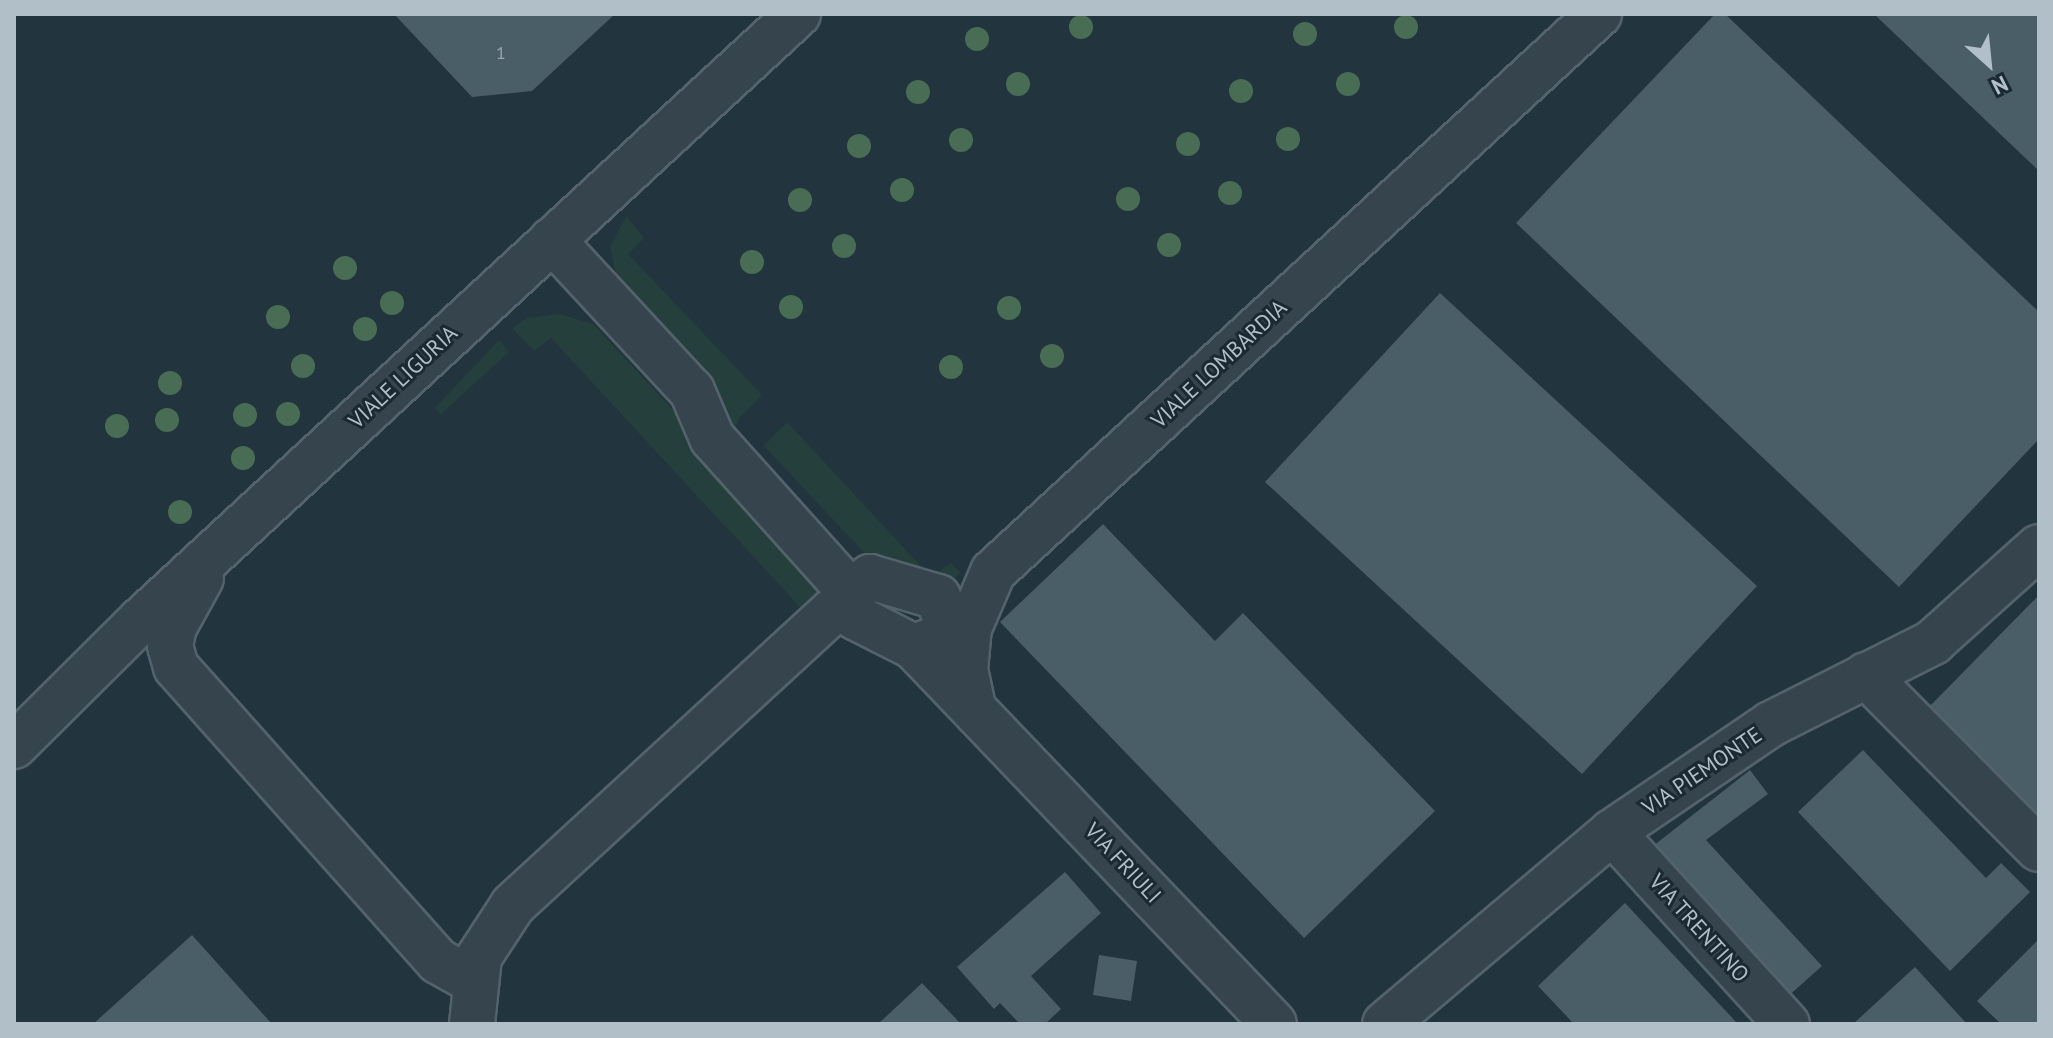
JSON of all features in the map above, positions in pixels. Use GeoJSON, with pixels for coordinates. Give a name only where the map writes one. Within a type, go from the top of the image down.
{"type":"FeatureCollection","features":[{"type":"Feature","properties":{"kind":"street","name":"VIALE LIGURIA"},"geometry":{"type":"LineString","coordinates":[[14,746],[215,551],[798,14]]}},
{"type":"Feature","properties":{"kind":"street","name":"VIALE LOMBARDIA"},"geometry":{"type":"LineString","coordinates":[[972,702],[965,670],[944,627],[993,572],[1599,14]]}},
{"type":"Feature","properties":{"kind":"street"},"geometry":{"type":"LineString","coordinates":[[474,1003],[479,957],[513,905],[832,612],[850,599],[712,438],[692,391],[552,240]]}},
{"type":"Feature","properties":{"kind":"street","name":"VIA PIEMONTE"},"geometry":{"type":"LineString","coordinates":[[1385,1024],[1612,832],[1771,724],[1933,642],[2039,547]]}},
{"type":"Feature","properties":{"kind":"street"},"geometry":{"type":"LineString","coordinates":[[215,551],[174,627],[170,646],[176,667],[193,691],[474,1003]]}},
{"type":"Feature","properties":{"kind":"street","name":"VIA FRIULI"},"geometry":{"type":"LineString","coordinates":[[850,599],[863,579],[880,577],[938,597],[944,627],[972,702],[1274,1024]]}},
{"type":"Feature","properties":{"kind":"street"},"geometry":{"type":"LineString","coordinates":[[1866,675],[2039,849]]}},
{"type":"Feature","properties":{"kind":"street","name":"VIA TRENTINO"},"geometry":{"type":"LineString","coordinates":[[1612,832],[1787,1024]]}},
{"type":"Feature","properties":{"kind":"green space"},"geometry":{"type":"Polygon","coordinates":[[[626,216],[644,238],[628,254],[762,395],[740,417],[735,428],[738,443],[615,270],[610,247],[626,216]]]}},
{"type":"Feature","properties":{"kind":"green space"},"geometry":{"type":"Polygon","coordinates":[[[560,314],[593,324],[831,580],[800,607],[551,338],[534,351],[512,328],[527,318],[560,314]]]}},
{"type":"Feature","properties":{"kind":"green space"},"geometry":{"type":"Polygon","coordinates":[[[499,340],[509,352],[441,414],[435,408],[499,340]]]}},
{"type":"Feature","properties":{"kind":"green space"},"geometry":{"type":"Polygon","coordinates":[[[787,422],[931,577],[951,563],[961,573],[948,582],[875,564],[764,446],[787,422]]]}},
{"type":"Feature","properties":{"kind":"building"},"geometry":{"type":"Polygon","coordinates":[[[394,14],[615,14],[532,91],[472,97],[394,14]]]}},
{"type":"Feature","properties":{"kind":"building"},"geometry":{"type":"Polygon","coordinates":[[[1715,14],[1725,14],[2039,312],[2039,439],[1899,587],[1516,223],[1715,14]]]}},
{"type":"Feature","properties":{"kind":"building"},"geometry":{"type":"Polygon","coordinates":[[[1874,14],[2039,14],[2039,171],[1874,14]]]}},
{"type":"Feature","properties":{"kind":"building"},"geometry":{"type":"Polygon","coordinates":[[[1440,293],[1757,586],[1582,774],[1265,482],[1440,293]]]}},
{"type":"Feature","properties":{"kind":"building"},"geometry":{"type":"Polygon","coordinates":[[[1103,524],[1215,641],[1243,613],[1435,811],[1304,938],[1000,622],[1103,524]]]}},
{"type":"Feature","properties":{"kind":"building"},"geometry":{"type":"Polygon","coordinates":[[[2039,595],[2039,815],[1930,706],[2039,595]]]}},
{"type":"Feature","properties":{"kind":"building"},"geometry":{"type":"Polygon","coordinates":[[[1863,750],[1986,878],[2001,863],[2030,892],[1950,971],[1798,812],[1863,750]]]}},
{"type":"Feature","properties":{"kind":"building"},"geometry":{"type":"Polygon","coordinates":[[[1750,770],[1768,794],[1706,840],[1822,966],[1785,999],[1648,850],[1750,770]]]}},
{"type":"Feature","properties":{"kind":"building"},"geometry":{"type":"Polygon","coordinates":[[[1065,872],[1101,913],[1031,976],[1061,1009],[1045,1024],[1020,1024],[1000,1003],[994,1009],[957,967],[1065,872]]]}},
{"type":"Feature","properties":{"kind":"building"},"geometry":{"type":"Polygon","coordinates":[[[1625,903],[1738,1024],[1574,1024],[1538,986],[1625,903]]]}},
{"type":"Feature","properties":{"kind":"building"},"geometry":{"type":"Polygon","coordinates":[[[192,935],[272,1024],[93,1024],[192,935]]]}},
{"type":"Feature","properties":{"kind":"building"},"geometry":{"type":"Polygon","coordinates":[[[2039,939],[2039,1024],[2001,1024],[1977,1001],[2039,939]]]}},
{"type":"Feature","properties":{"kind":"building"},"geometry":{"type":"Polygon","coordinates":[[[1099,955],[1137,961],[1131,1001],[1093,995],[1099,955]]]}},
{"type":"Feature","properties":{"kind":"building"},"geometry":{"type":"Polygon","coordinates":[[[1915,967],[1967,1024],[1853,1024],[1915,967]]]}},
{"type":"Feature","properties":{"kind":"building"},"geometry":{"type":"Polygon","coordinates":[[[922,983],[961,1024],[878,1024],[922,983]]]}}]}
